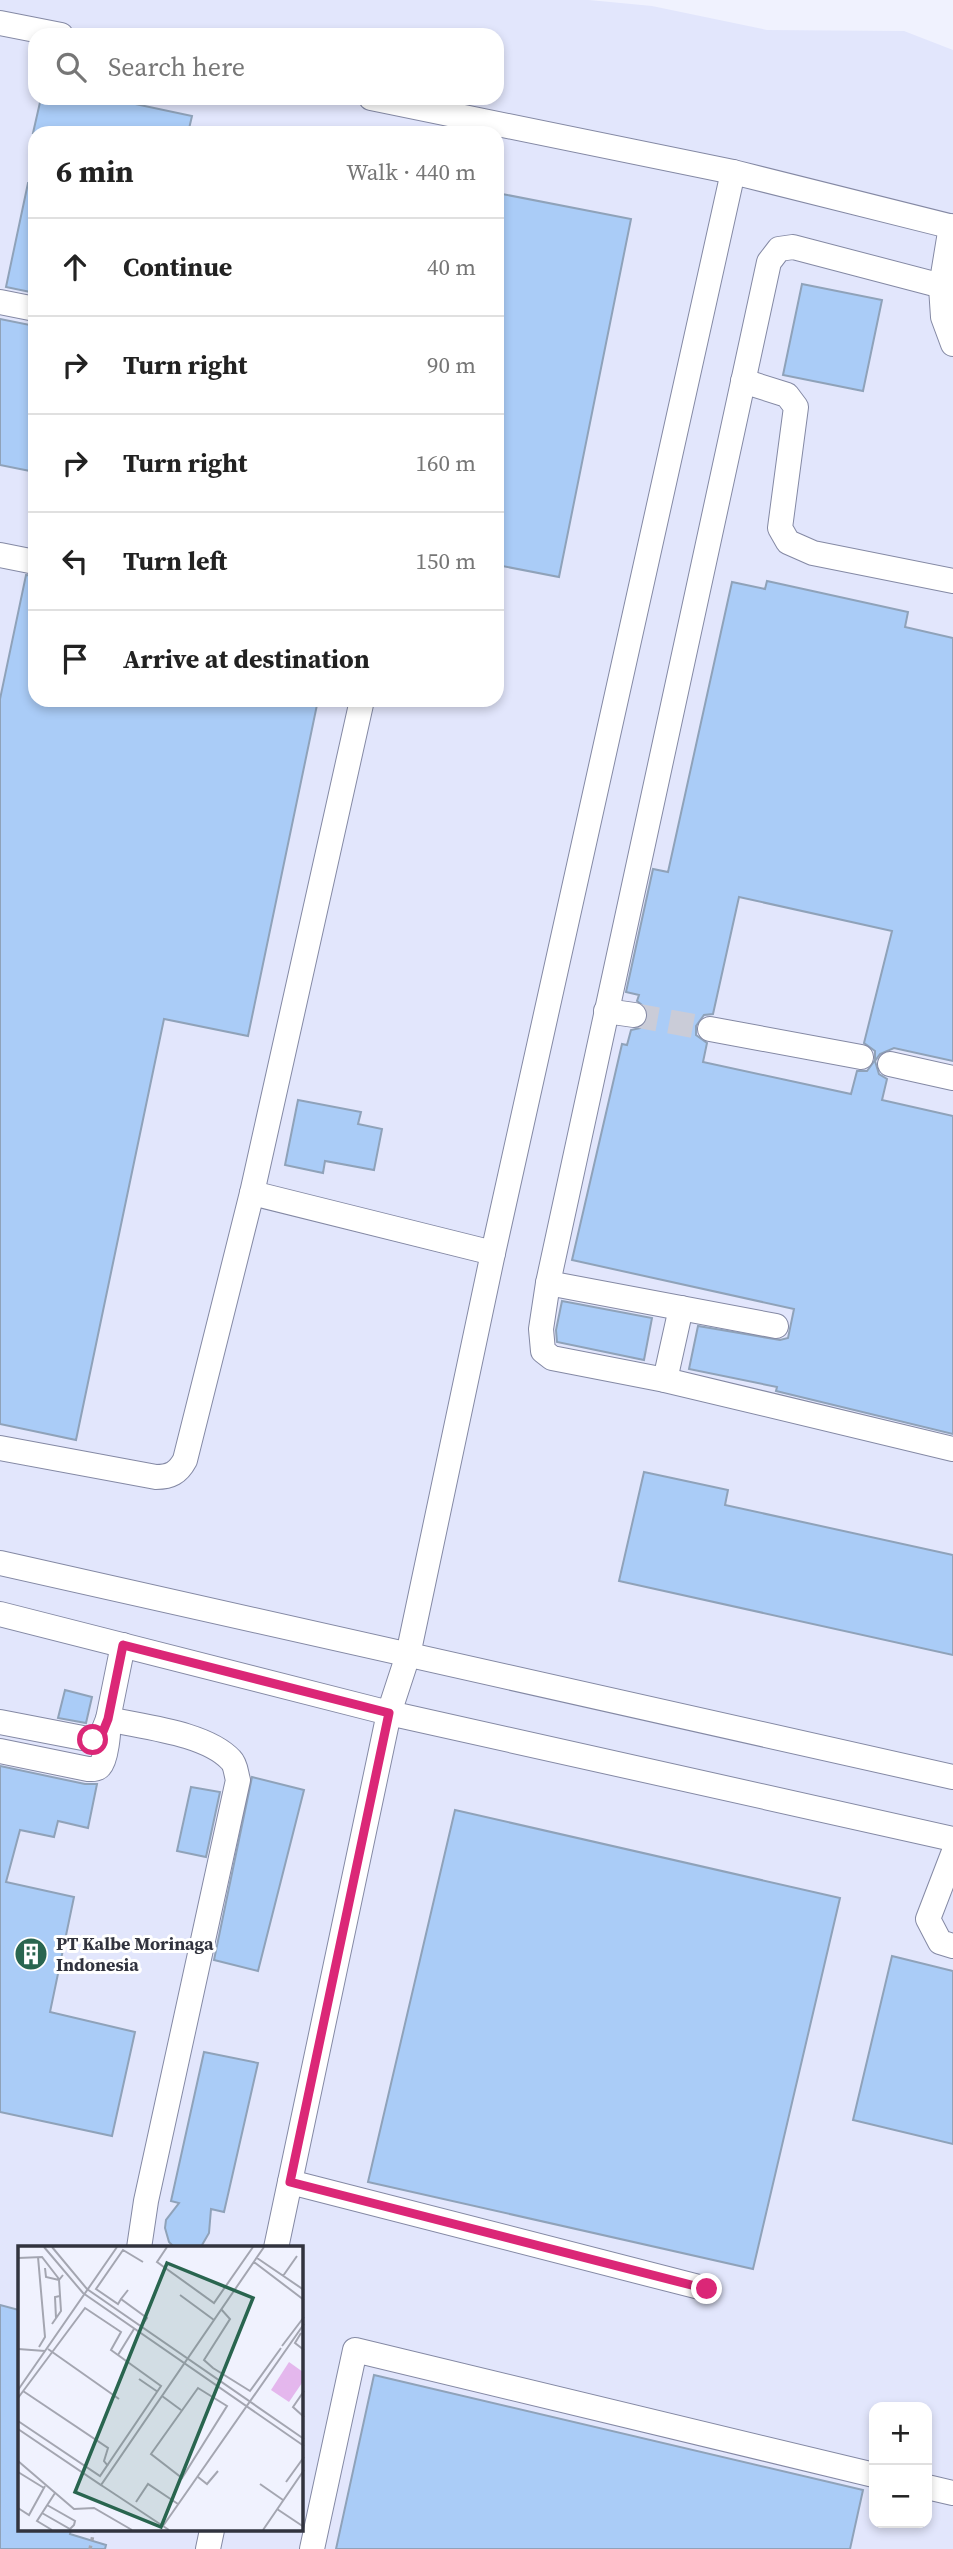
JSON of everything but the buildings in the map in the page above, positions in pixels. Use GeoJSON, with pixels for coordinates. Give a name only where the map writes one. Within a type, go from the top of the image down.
{"type":"FeatureCollection","features":[{"type":"Feature","properties":{"kind":"street"},"geometry":{"type":"LineString","coordinates":[[0,23],[28,29]]}},
{"type":"Feature","properties":{"kind":"street"},"geometry":{"type":"LineString","coordinates":[[405,105],[733,172],[952,227],[943,317],[953,344]]}},
{"type":"Feature","properties":{"kind":"street"},"geometry":{"type":"LineString","coordinates":[[276,2246],[389,1713],[408,1655],[493,1253],[733,172]]}},
{"type":"Feature","properties":{"kind":"street"},"geometry":{"type":"LineString","coordinates":[[947,288],[793,247],[779,249],[769,262],[606,1011],[548,1283],[541,1329],[543,1351],[552,1358],[665,1380],[953,1449]]}},
{"type":"Feature","properties":{"kind":"street"},"geometry":{"type":"LineString","coordinates":[[0,302],[28,308]]}},
{"type":"Feature","properties":{"kind":"street"},"geometry":{"type":"LineString","coordinates":[[743,382],[787,395],[796,407],[780,528],[788,542],[813,553],[953,581]]}},
{"type":"Feature","properties":{"kind":"street"},"geometry":{"type":"LineString","coordinates":[[0,555],[28,561]]}},
{"type":"Feature","properties":{"kind":"street"},"geometry":{"type":"LineString","coordinates":[[0,1448],[156,1477],[168,1477],[180,1470],[190,1445],[252,1193],[360,707]]}},
{"type":"Feature","properties":{"kind":"street"},"geometry":{"type":"LineString","coordinates":[[606,1011],[634,1015]]}},
{"type":"Feature","properties":{"kind":"street"},"geometry":{"type":"LineString","coordinates":[[710,1029],[861,1057]]}},
{"type":"Feature","properties":{"kind":"street"},"geometry":{"type":"LineString","coordinates":[[890,1064],[953,1078]]}},
{"type":"Feature","properties":{"kind":"street"},"geometry":{"type":"LineString","coordinates":[[252,1193],[493,1253]]}},
{"type":"Feature","properties":{"kind":"street"},"geometry":{"type":"LineString","coordinates":[[548,1283],[776,1326]]}},
{"type":"Feature","properties":{"kind":"street"},"geometry":{"type":"LineString","coordinates":[[665,1380],[681,1308]]}},
{"type":"Feature","properties":{"kind":"street"},"geometry":{"type":"LineString","coordinates":[[0,1563],[953,1777]]}},
{"type":"Feature","properties":{"kind":"street"},"geometry":{"type":"LineString","coordinates":[[0,1614],[389,1713],[953,1839]]}},
{"type":"Feature","properties":{"kind":"street"},"geometry":{"type":"LineString","coordinates":[[0,1722],[93,1740],[100,1739],[108,1719],[123,1645]]}},
{"type":"Feature","properties":{"kind":"street"},"geometry":{"type":"LineString","coordinates":[[0,1751],[97,1769],[101,1765],[109,1735],[108,1719]]}},
{"type":"Feature","properties":{"kind":"street"},"geometry":{"type":"LineString","coordinates":[[108,1719],[180,1735],[215,1747],[234,1762],[238,1780],[146,2201],[139,2246]]}},
{"type":"Feature","properties":{"kind":"street"},"geometry":{"type":"LineString","coordinates":[[953,1854],[928,1919],[940,1942],[953,1946]]}},
{"type":"Feature","properties":{"kind":"street"},"geometry":{"type":"LineString","coordinates":[[290,2182],[707,2289]]}},
{"type":"Feature","properties":{"kind":"street"},"geometry":{"type":"LineString","coordinates":[[312,2549],[311,2510],[355,2350],[869,2474]]}},
{"type":"Feature","properties":{"kind":"street"},"geometry":{"type":"LineString","coordinates":[[932,2488],[953,2493]]}},
{"type":"Feature","properties":{"kind":"shaded area"},"geometry":{"type":"Polygon","coordinates":[[[0,0],[589,0],[652,6],[767,30],[904,31],[953,50],[953,2549],[0,2549],[0,0]]]}},
{"type":"Feature","properties":{"kind":"tunnel"},"geometry":{"type":"LineString","coordinates":[[634,1015],[710,1029]]}},
{"type":"Feature","properties":{"kind":"place","name":"PT Kalbe Morinaga Indonesia"},"geometry":{"type":"Point","coordinates":[31,1954]}},
{"type":"Feature","properties":{"kind":"route"},"geometry":{"type":"LineString","coordinates":[[93,1740],[100,1739],[108,1719],[123,1645],[389,1713],[290,2182],[707,2289]]}}]}
